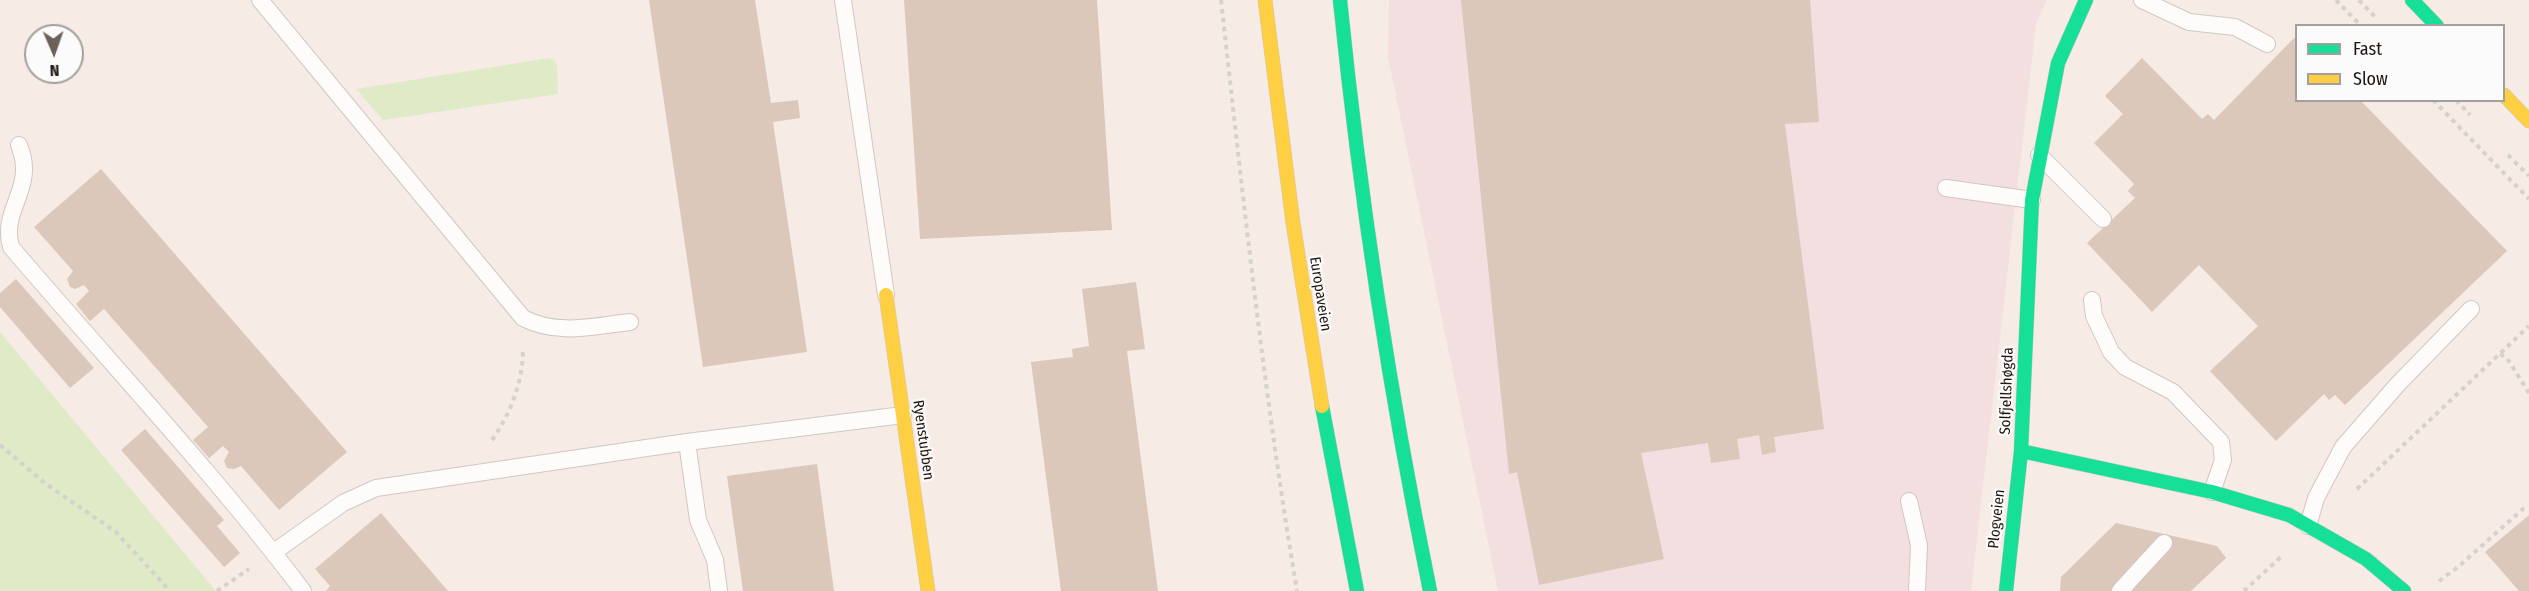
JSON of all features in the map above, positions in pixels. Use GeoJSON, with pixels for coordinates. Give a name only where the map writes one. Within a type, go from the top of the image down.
{"type":"FeatureCollection","features":[{"type":"Feature","properties":{"kind":"main road","name":"Europaveien"},"geometry":{"type":"LineString","coordinates":[[1265,0],[1300,276],[1336,491],[1357,591]]}},
{"type":"Feature","properties":{"kind":"main road"},"geometry":{"type":"LineString","coordinates":[[1340,0],[1372,265],[1407,481],[1430,591]]}},
{"type":"Feature","properties":{"kind":"main road","name":"Solfjellshøgda"},"geometry":{"type":"LineString","coordinates":[[2086,0],[2058,63],[2032,200],[2021,451],[2212,492],[2289,515],[2366,559],[2404,591]]}},
{"type":"Feature","properties":{"kind":"main road"},"geometry":{"type":"LineString","coordinates":[[2412,0],[2435,24]]}},
{"type":"Feature","properties":{"kind":"main road"},"geometry":{"type":"LineString","coordinates":[[2505,96],[2529,121]]}},
{"type":"Feature","properties":{"kind":"main road","name":"Ryenstubben"},"geometry":{"type":"LineString","coordinates":[[886,295],[928,591]]}},
{"type":"Feature","properties":{"kind":"main road","name":"Plogveien"},"geometry":{"type":"LineString","coordinates":[[2006,591],[2021,451]]}},
{"type":"Feature","properties":{"kind":"lane"},"geometry":{"type":"LineString","coordinates":[[260,0],[523,318],[539,326],[564,330],[630,322]]}},
{"type":"Feature","properties":{"kind":"lane"},"geometry":{"type":"LineString","coordinates":[[843,0],[886,295]]}},
{"type":"Feature","properties":{"kind":"lane"},"geometry":{"type":"LineString","coordinates":[[2142,0],[2189,22],[2235,27],[2267,44]]}},
{"type":"Feature","properties":{"kind":"lane"},"geometry":{"type":"LineString","coordinates":[[19,145],[23,155],[24,181],[8,215],[7,236],[11,247],[94,345],[163,418],[274,552],[303,591]]}},
{"type":"Feature","properties":{"kind":"lane"},"geometry":{"type":"LineString","coordinates":[[2039,155],[2103,219]]}},
{"type":"Feature","properties":{"kind":"lane"},"geometry":{"type":"LineString","coordinates":[[1946,188],[2032,200]]}},
{"type":"Feature","properties":{"kind":"lane"},"geometry":{"type":"LineString","coordinates":[[2092,300],[2094,316],[2111,352],[2125,367],[2173,392],[2221,442],[2223,460],[2212,492]]}},
{"type":"Feature","properties":{"kind":"lane"},"geometry":{"type":"LineString","coordinates":[[2308,526],[2316,498],[2343,447],[2398,384],[2471,309]]}},
{"type":"Feature","properties":{"kind":"lane"},"geometry":{"type":"LineString","coordinates":[[274,552],[343,503],[376,488],[687,442],[903,415]]}},
{"type":"Feature","properties":{"kind":"lane"},"geometry":{"type":"LineString","coordinates":[[687,442],[698,520],[715,560],[719,591]]}},
{"type":"Feature","properties":{"kind":"lane"},"geometry":{"type":"LineString","coordinates":[[1909,501],[1918,545],[1917,591]]}},
{"type":"Feature","properties":{"kind":"lane"},"geometry":{"type":"LineString","coordinates":[[2120,591],[2164,543]]}},
{"type":"Feature","properties":{"kind":"path"},"geometry":{"type":"LineString","coordinates":[[1221,0],[1250,264],[1297,591]]}},
{"type":"Feature","properties":{"kind":"path"},"geometry":{"type":"LineString","coordinates":[[2336,0],[2359,24]]}},
{"type":"Feature","properties":{"kind":"path"},"geometry":{"type":"LineString","coordinates":[[2359,0],[2382,24]]}},
{"type":"Feature","properties":{"kind":"path"},"geometry":{"type":"LineString","coordinates":[[2435,102],[2529,200]]}},
{"type":"Feature","properties":{"kind":"path"},"geometry":{"type":"LineString","coordinates":[[468,474],[496,435],[520,384],[523,359],[523,318]]}},
{"type":"Feature","properties":{"kind":"path"},"geometry":{"type":"LineString","coordinates":[[2353,493],[2529,326]]}},
{"type":"Feature","properties":{"kind":"path"},"geometry":{"type":"LineString","coordinates":[[2500,354],[2507,358],[2529,393]]}},
{"type":"Feature","properties":{"kind":"path"},"geometry":{"type":"LineString","coordinates":[[0,445],[46,484],[116,532],[170,591]]}},
{"type":"Feature","properties":{"kind":"path"},"geometry":{"type":"LineString","coordinates":[[2438,581],[2458,567],[2524,508]]}},
{"type":"Feature","properties":{"kind":"path"},"geometry":{"type":"LineString","coordinates":[[2244,591],[2298,542],[2308,526]]}},
{"type":"Feature","properties":{"kind":"path"},"geometry":{"type":"LineString","coordinates":[[217,591],[274,552]]}},
{"type":"Feature","properties":{"kind":"shaded area"},"geometry":{"type":"Polygon","coordinates":[[[1389,0],[2047,0],[2036,24],[1971,591],[1498,591],[1388,57],[1389,0]]]}},
{"type":"Feature","properties":{"kind":"green space"},"geometry":{"type":"Polygon","coordinates":[[[549,58],[554,60],[557,66],[558,94],[383,120],[356,89],[549,58]]]}},
{"type":"Feature","properties":{"kind":"green space"},"geometry":{"type":"Polygon","coordinates":[[[0,332],[216,591],[0,591],[0,332]]]}},
{"type":"Feature","properties":{"kind":"building"},"geometry":{"type":"Polygon","coordinates":[[[649,0],[755,0],[771,103],[798,100],[800,118],[773,122],[807,352],[703,367],[649,0]]]}},
{"type":"Feature","properties":{"kind":"building"},"geometry":{"type":"Polygon","coordinates":[[[904,0],[1097,0],[1112,230],[920,239],[904,0]]]}},
{"type":"Feature","properties":{"kind":"building"},"geometry":{"type":"Polygon","coordinates":[[[1461,0],[1810,0],[1819,122],[1785,124],[1824,429],[1774,437],[1776,452],[1762,455],[1759,435],[1737,439],[1740,459],[1711,463],[1708,443],[1641,453],[1664,559],[1539,585],[1517,472],[1509,474],[1461,0]]]}},
{"type":"Feature","properties":{"kind":"building"},"geometry":{"type":"Polygon","coordinates":[[[2295,37],[2295,102],[2362,102],[2507,251],[2345,405],[2335,395],[2329,400],[2324,394],[2276,441],[2210,371],[2258,326],[2199,265],[2152,312],[2087,243],[2135,198],[2128,191],[2134,184],[2094,143],[2123,114],[2105,96],[2142,58],[2202,119],[2208,114],[2214,120],[2295,37]]]}},
{"type":"Feature","properties":{"kind":"building"},"geometry":{"type":"Polygon","coordinates":[[[101,169],[347,452],[279,510],[241,466],[234,469],[227,468],[224,461],[229,452],[223,446],[209,458],[193,440],[208,427],[104,309],[90,321],[76,304],[89,291],[84,285],[75,289],[70,287],[67,279],[73,271],[34,227],[101,169]]]}},
{"type":"Feature","properties":{"kind":"building"},"geometry":{"type":"Polygon","coordinates":[[[16,279],[94,368],[70,388],[0,307],[0,293],[16,279]]]}},
{"type":"Feature","properties":{"kind":"building"},"geometry":{"type":"Polygon","coordinates":[[[1136,282],[1145,349],[1127,351],[1158,591],[1061,591],[1031,362],[1073,357],[1072,349],[1089,346],[1082,289],[1136,282]]]}},
{"type":"Feature","properties":{"kind":"building"},"geometry":{"type":"Polygon","coordinates":[[[145,429],[224,520],[217,526],[240,553],[224,567],[121,450],[145,429]]]}},
{"type":"Feature","properties":{"kind":"building"},"geometry":{"type":"Polygon","coordinates":[[[817,464],[834,591],[743,591],[727,476],[817,464]]]}},
{"type":"Feature","properties":{"kind":"building"},"geometry":{"type":"Polygon","coordinates":[[[381,513],[448,591],[326,591],[330,586],[315,569],[381,513]]]}},
{"type":"Feature","properties":{"kind":"building"},"geometry":{"type":"Polygon","coordinates":[[[2529,515],[2529,591],[2519,591],[2485,552],[2529,515]]]}},
{"type":"Feature","properties":{"kind":"building"},"geometry":{"type":"Polygon","coordinates":[[[2116,523],[2217,546],[2226,558],[2191,591],[2060,591],[2061,577],[2116,523]]]}},
{"type":"Feature","properties":{"kind":"traffic: fast"},"geometry":{"type":"LineString","coordinates":[[1340,0],[1357,149],[1389,370],[1430,591]]}},
{"type":"Feature","properties":{"kind":"traffic: fast"},"geometry":{"type":"LineString","coordinates":[[2006,591],[2021,451],[2032,200],[2058,63],[2086,0]]}},
{"type":"Feature","properties":{"kind":"traffic: fast"},"geometry":{"type":"LineString","coordinates":[[2412,0],[2435,24]]}},
{"type":"Feature","properties":{"kind":"traffic: fast"},"geometry":{"type":"LineString","coordinates":[[1322,406],[1357,591]]}},
{"type":"Feature","properties":{"kind":"traffic: fast"},"geometry":{"type":"LineString","coordinates":[[2021,451],[2212,492],[2289,515],[2366,559],[2404,591]]}},
{"type":"Feature","properties":{"kind":"traffic: slow"},"geometry":{"type":"LineString","coordinates":[[1265,0],[1293,223],[1322,406]]}},
{"type":"Feature","properties":{"kind":"traffic: slow"},"geometry":{"type":"LineString","coordinates":[[2505,96],[2529,121]]}},
{"type":"Feature","properties":{"kind":"traffic: slow"},"geometry":{"type":"LineString","coordinates":[[886,295],[928,591]]}}]}
